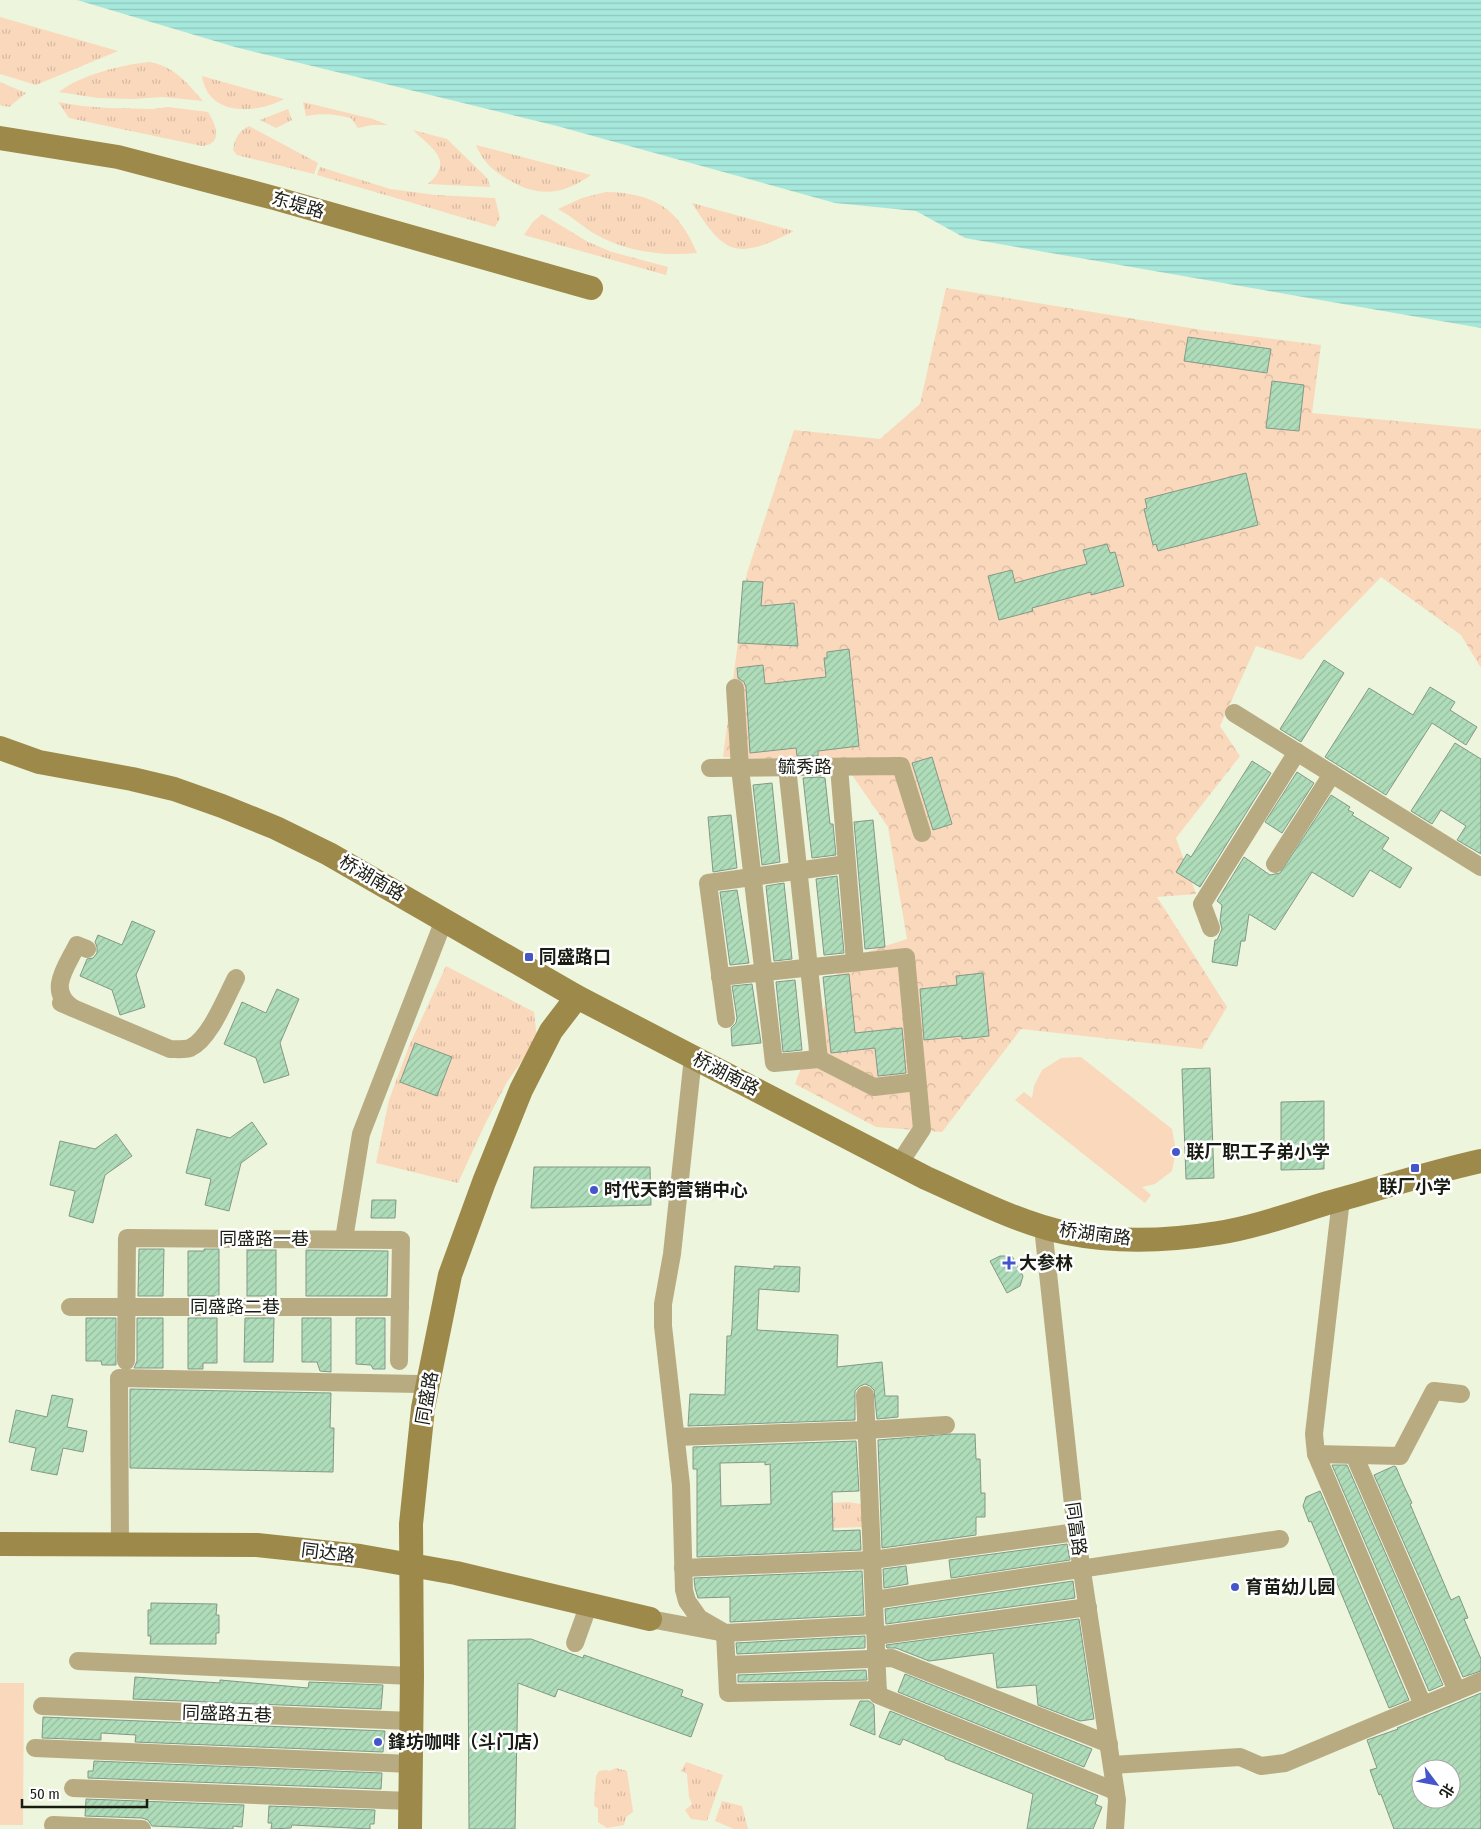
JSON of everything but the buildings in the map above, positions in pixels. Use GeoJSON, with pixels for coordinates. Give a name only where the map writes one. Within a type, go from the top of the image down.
{"type":"FeatureCollection","features":[{"type":"Feature","properties":{"kind":"main road","name":"东堤路"},"geometry":{"type":"LineString","coordinates":[[0,138],[118,157],[284,200],[591,288]]}},
{"type":"Feature","properties":{"kind":"main road","name":"桥湖南路"},"geometry":{"type":"LineString","coordinates":[[0,748],[39,762],[132,779],[174,789],[276,828],[329,854],[577,997],[899,1164],[983,1203],[1044,1227],[1067,1233],[1124,1240],[1164,1240],[1227,1231],[1262,1223],[1481,1161]]}},
{"type":"Feature","properties":{"kind":"main road","name":"同盛路"},"geometry":{"type":"LineString","coordinates":[[410,1829],[411,1524],[423,1408],[450,1275],[484,1182],[521,1090],[551,1031],[577,997]]}},
{"type":"Feature","properties":{"kind":"main road","name":"同达路"},"geometry":{"type":"LineString","coordinates":[[0,1544],[257,1544],[360,1556],[456,1573],[650,1619]]}},
{"type":"Feature","properties":{"kind":"street"},"geometry":{"type":"LineString","coordinates":[[735,688],[740,768],[774,1063],[819,1059],[874,1087],[918,1082]]}},
{"type":"Feature","properties":{"kind":"street"},"geometry":{"type":"LineString","coordinates":[[1234,713],[1481,867]]}},
{"type":"Feature","properties":{"kind":"street"},"geometry":{"type":"LineString","coordinates":[[1211,928],[1202,904],[1297,752]]}},
{"type":"Feature","properties":{"kind":"street","name":"毓秀路"},"geometry":{"type":"LineString","coordinates":[[710,768],[901,766],[922,832]]}},
{"type":"Feature","properties":{"kind":"street"},"geometry":{"type":"LineString","coordinates":[[788,767],[819,1059]]}},
{"type":"Feature","properties":{"kind":"street"},"geometry":{"type":"LineString","coordinates":[[839,767],[855,962]]}},
{"type":"Feature","properties":{"kind":"street"},"geometry":{"type":"LineString","coordinates":[[1275,864],[1332,774]]}},
{"type":"Feature","properties":{"kind":"street"},"geometry":{"type":"LineString","coordinates":[[726,1018],[708,883],[847,864]]}},
{"type":"Feature","properties":{"kind":"street"},"geometry":{"type":"LineString","coordinates":[[344,1239],[362,1134],[444,920]]}},
{"type":"Feature","properties":{"kind":"street"},"geometry":{"type":"LineString","coordinates":[[87,949],[77,945],[60,982],[59,989],[62,1000],[67,1006],[170,1049],[188,1048],[202,1038],[236,978]]}},
{"type":"Feature","properties":{"kind":"street"},"geometry":{"type":"LineString","coordinates":[[720,977],[906,957],[922,1129],[899,1164]]}},
{"type":"Feature","properties":{"kind":"street"},"geometry":{"type":"LineString","coordinates":[[693,1057],[672,1254],[663,1304],[663,1326],[681,1485],[683,1568],[687,1601],[699,1618],[725,1634]]}},
{"type":"Feature","properties":{"kind":"street"},"geometry":{"type":"LineString","coordinates":[[1342,1200],[1314,1434],[1316,1454],[1423,1706]]}},
{"type":"Feature","properties":{"kind":"street","name":"同富路"},"geometry":{"type":"LineString","coordinates":[[1044,1227],[1076,1532],[1112,1765],[1115,1791],[1115,1829]]}},
{"type":"Feature","properties":{"kind":"street","name":"同盛路一巷"},"geometry":{"type":"LineString","coordinates":[[126,1307],[127,1238],[401,1240],[400,1307]]}},
{"type":"Feature","properties":{"kind":"street","name":"同盛路二巷"},"geometry":{"type":"LineString","coordinates":[[70,1307],[400,1307]]}},
{"type":"Feature","properties":{"kind":"street"},"geometry":{"type":"LineString","coordinates":[[126,1307],[126,1361]]}},
{"type":"Feature","properties":{"kind":"street"},"geometry":{"type":"LineString","coordinates":[[399,1361],[400,1307]]}},
{"type":"Feature","properties":{"kind":"street"},"geometry":{"type":"LineString","coordinates":[[120,1544],[119,1378],[419,1384]]}},
{"type":"Feature","properties":{"kind":"street"},"geometry":{"type":"LineString","coordinates":[[1316,1454],[1400,1456],[1434,1391],[1461,1394]]}},
{"type":"Feature","properties":{"kind":"street"},"geometry":{"type":"LineString","coordinates":[[865,1395],[878,1695],[1115,1791]]}},
{"type":"Feature","properties":{"kind":"street"},"geometry":{"type":"LineString","coordinates":[[676,1437],[866,1430],[946,1424]]}},
{"type":"Feature","properties":{"kind":"street"},"geometry":{"type":"LineString","coordinates":[[1354,1455],[1457,1691]]}},
{"type":"Feature","properties":{"kind":"street"},"geometry":{"type":"LineString","coordinates":[[683,1568],[872,1560],[1076,1532]]}},
{"type":"Feature","properties":{"kind":"street"},"geometry":{"type":"LineString","coordinates":[[874,1600],[1280,1539]]}},
{"type":"Feature","properties":{"kind":"street"},"geometry":{"type":"LineString","coordinates":[[575,1644],[589,1604]]}},
{"type":"Feature","properties":{"kind":"street"},"geometry":{"type":"LineString","coordinates":[[650,1619],[725,1634],[876,1631],[1088,1607]]}},
{"type":"Feature","properties":{"kind":"street"},"geometry":{"type":"LineString","coordinates":[[725,1634],[728,1693],[878,1690]]}},
{"type":"Feature","properties":{"kind":"street"},"geometry":{"type":"LineString","coordinates":[[727,1665],[892,1658],[1109,1744]]}},
{"type":"Feature","properties":{"kind":"street"},"geometry":{"type":"LineString","coordinates":[[78,1661],[412,1676]]}},
{"type":"Feature","properties":{"kind":"street"},"geometry":{"type":"LineString","coordinates":[[1112,1765],[1240,1757],[1261,1766],[1285,1763],[1481,1681]]}},
{"type":"Feature","properties":{"kind":"street","name":"同盛路五巷"},"geometry":{"type":"LineString","coordinates":[[42,1706],[411,1722]]}},
{"type":"Feature","properties":{"kind":"street"},"geometry":{"type":"LineString","coordinates":[[35,1748],[411,1764]]}},
{"type":"Feature","properties":{"kind":"street"},"geometry":{"type":"LineString","coordinates":[[73,1788],[410,1801]]}},
{"type":"Feature","properties":{"kind":"street"},"geometry":{"type":"LineString","coordinates":[[53,1825],[142,1829]]}},
{"type":"Feature","properties":{"kind":"green space"},"geometry":{"type":"Polygon","coordinates":[[[0,17],[118,51],[36,85],[0,74],[0,17]]]}},
{"type":"Feature","properties":{"kind":"green space"},"geometry":{"type":"Polygon","coordinates":[[[150,62],[166,67],[173,72],[186,82],[203,101],[163,97],[134,99],[98,98],[59,92],[78,80],[103,71],[150,62]]]}},
{"type":"Feature","properties":{"kind":"green space"},"geometry":{"type":"Polygon","coordinates":[[[202,76],[284,99],[260,108],[247,109],[223,105],[213,99],[206,89],[202,76]]]}},
{"type":"Feature","properties":{"kind":"green space"},"geometry":{"type":"Polygon","coordinates":[[[0,82],[26,93],[9,107],[0,105],[0,82]]]}},
{"type":"Feature","properties":{"kind":"green space"},"geometry":{"type":"Polygon","coordinates":[[[58,102],[108,108],[153,109],[168,107],[208,112],[214,123],[216,138],[213,142],[202,146],[69,118],[58,102]]]}},
{"type":"Feature","properties":{"kind":"green space"},"geometry":{"type":"Polygon","coordinates":[[[303,102],[373,119],[388,125],[372,125],[358,128],[351,118],[323,114],[306,116],[303,102]]]}},
{"type":"Feature","properties":{"kind":"green space"},"geometry":{"type":"Polygon","coordinates":[[[288,109],[292,120],[276,128],[260,120],[288,109]]]}},
{"type":"Feature","properties":{"kind":"green space"},"geometry":{"type":"Polygon","coordinates":[[[249,126],[318,163],[314,174],[237,155],[233,150],[236,139],[249,126]]]}},
{"type":"Feature","properties":{"kind":"green space"},"geometry":{"type":"Polygon","coordinates":[[[413,130],[447,139],[488,179],[490,187],[428,184],[440,168],[440,161],[432,148],[413,130]]]}},
{"type":"Feature","properties":{"kind":"green space"},"geometry":{"type":"Polygon","coordinates":[[[476,145],[591,175],[558,191],[537,191],[515,184],[504,177],[484,159],[476,145]]]}},
{"type":"Feature","properties":{"kind":"green space"},"geometry":{"type":"Polygon","coordinates":[[[320,167],[390,189],[436,195],[495,198],[500,218],[495,227],[317,175],[320,167]]]}},
{"type":"Feature","properties":{"kind":"green space"},"geometry":{"type":"Polygon","coordinates":[[[606,192],[638,196],[662,206],[673,214],[682,225],[697,253],[657,253],[618,245],[593,233],[558,209],[582,198],[606,192]]]}},
{"type":"Feature","properties":{"kind":"green space"},"geometry":{"type":"Polygon","coordinates":[[[692,203],[794,231],[759,246],[745,249],[734,248],[724,243],[714,234],[692,203]]]}},
{"type":"Feature","properties":{"kind":"green space"},"geometry":{"type":"Polygon","coordinates":[[[542,214],[588,242],[612,252],[668,267],[666,275],[524,235],[532,223],[542,214]]]}},
{"type":"Feature","properties":{"kind":"green space"},"geometry":{"type":"Polygon","coordinates":[[[946,288],[1202,330],[1321,345],[1312,413],[1481,429],[1481,668],[1461,635],[1381,577],[1301,660],[1256,646],[1220,726],[1240,756],[1176,838],[1196,894],[1157,897],[1227,1007],[1202,1049],[1021,1029],[942,1132],[876,1127],[795,1084],[842,960],[907,939],[888,827],[843,762],[723,757],[747,573],[794,430],[880,439],[920,404],[946,288]]]}},
{"type":"Feature","properties":{"kind":"green space"},"geometry":{"type":"Polygon","coordinates":[[[446,966],[534,1012],[537,1040],[507,1082],[458,1183],[376,1163],[389,1100],[409,1046],[446,966]]]}},
{"type":"Feature","properties":{"kind":"green space"},"geometry":{"type":"Polygon","coordinates":[[[1081,1057],[1172,1129],[1176,1151],[1172,1171],[1155,1184],[1142,1187],[1151,1195],[1145,1203],[1015,1100],[1024,1092],[1032,1098],[1034,1086],[1042,1070],[1061,1058],[1081,1057]]]}},
{"type":"Feature","properties":{"kind":"green space"},"geometry":{"type":"Polygon","coordinates":[[[848,1502],[861,1504],[864,1512],[863,1527],[833,1528],[832,1503],[848,1502]]]}},
{"type":"Feature","properties":{"kind":"green space"},"geometry":{"type":"Polygon","coordinates":[[[0,1683],[24,1683],[23,1825],[0,1825],[0,1683]]]}},
{"type":"Feature","properties":{"kind":"green space"},"geometry":{"type":"Polygon","coordinates":[[[686,1762],[723,1775],[707,1821],[691,1819],[685,1810],[692,1804],[689,1797],[687,1774],[681,1771],[686,1762]]]}},
{"type":"Feature","properties":{"kind":"green space"},"geometry":{"type":"Polygon","coordinates":[[[616,1768],[627,1771],[633,1812],[626,1817],[624,1825],[607,1828],[598,1822],[598,1808],[594,1806],[596,1776],[599,1771],[609,1771],[616,1768]]]}},
{"type":"Feature","properties":{"kind":"green space"},"geometry":{"type":"Polygon","coordinates":[[[722,1801],[742,1806],[748,1829],[734,1829],[715,1821],[722,1801]]]}},
{"type":"Feature","properties":{"kind":"water"},"geometry":{"type":"Polygon","coordinates":[[[77,0],[1481,0],[1481,328],[965,238],[916,211],[835,203],[557,126],[235,47],[77,0]]]}},
{"type":"Feature","properties":{"kind":"place","name":"同盛路口"},"geometry":{"type":"Point","coordinates":[529,957]}},
{"type":"Feature","properties":{"kind":"place","name":"联厂职工子弟小学"},"geometry":{"type":"Point","coordinates":[1176,1152]}},
{"type":"Feature","properties":{"kind":"place","name":"联厂小学"},"geometry":{"type":"Point","coordinates":[1415,1168]}},
{"type":"Feature","properties":{"kind":"place","name":"时代天韵营销中心"},"geometry":{"type":"Point","coordinates":[594,1190]}},
{"type":"Feature","properties":{"kind":"place","name":"大参林"},"geometry":{"type":"Point","coordinates":[1009,1263]}},
{"type":"Feature","properties":{"kind":"place","name":"育苗幼儿园"},"geometry":{"type":"Point","coordinates":[1235,1587]}},
{"type":"Feature","properties":{"kind":"place","name":"鋒坊咖啡（斗门店）"},"geometry":{"type":"Point","coordinates":[378,1742]}}]}
